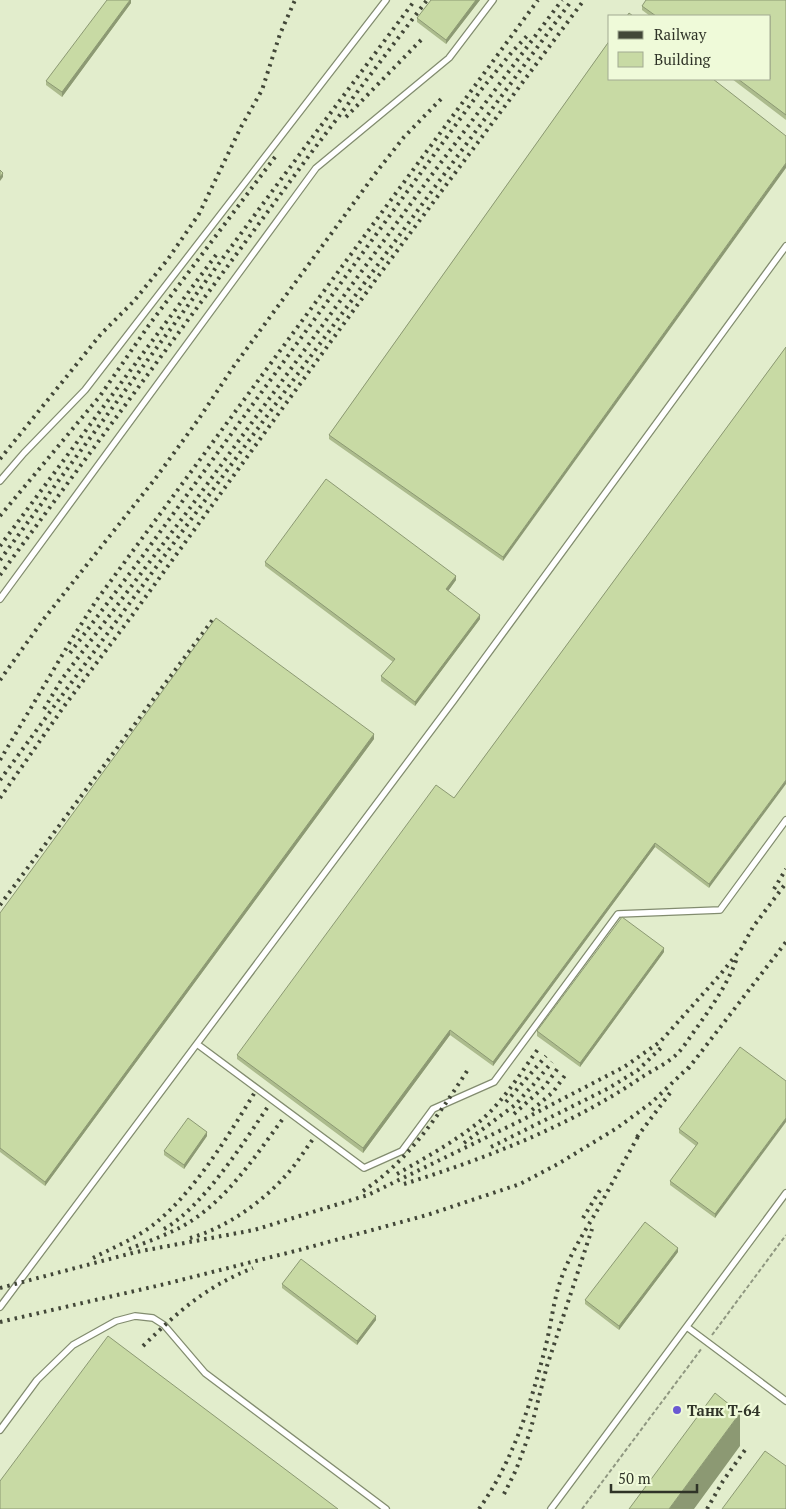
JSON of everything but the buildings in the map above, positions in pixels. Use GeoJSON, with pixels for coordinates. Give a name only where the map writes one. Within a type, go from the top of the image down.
{"type":"FeatureCollection","features":[{"type":"Feature","properties":{"kind":"lane"},"geometry":{"type":"LineString","coordinates":[[0,481],[24,453],[85,390],[386,0]]}},
{"type":"Feature","properties":{"kind":"lane"},"geometry":{"type":"LineString","coordinates":[[0,599],[316,168],[449,58],[493,0]]}},
{"type":"Feature","properties":{"kind":"lane"},"geometry":{"type":"LineString","coordinates":[[0,1307],[454,700],[786,246]]}},
{"type":"Feature","properties":{"kind":"lane"},"geometry":{"type":"LineString","coordinates":[[197,1044],[364,1168],[402,1151],[433,1109],[494,1082],[618,914],[720,910],[786,820]]}},
{"type":"Feature","properties":{"kind":"lane"},"geometry":{"type":"LineString","coordinates":[[551,1509],[786,1193]]}},
{"type":"Feature","properties":{"kind":"lane"},"geometry":{"type":"LineString","coordinates":[[0,1430],[38,1380],[73,1345],[116,1321],[135,1316],[153,1318],[164,1325],[205,1373],[386,1509]]}},
{"type":"Feature","properties":{"kind":"lane"},"geometry":{"type":"LineString","coordinates":[[687,1327],[786,1401]]}},
{"type":"Feature","properties":{"kind":"path"},"geometry":{"type":"LineString","coordinates":[[582,1509],[786,1235]]}},
{"type":"Feature","properties":{"kind":"railway"},"geometry":{"type":"LineString","coordinates":[[0,459],[101,334],[134,301],[168,259],[199,214],[241,127],[262,90],[280,34],[295,0]]}},
{"type":"Feature","properties":{"kind":"railway"},"geometry":{"type":"LineString","coordinates":[[0,560],[415,0]]}},
{"type":"Feature","properties":{"kind":"railway"},"geometry":{"type":"LineString","coordinates":[[0,575],[311,153],[427,0]]}},
{"type":"Feature","properties":{"kind":"railway"},"geometry":{"type":"LineString","coordinates":[[0,760],[96,601],[538,0]]}},
{"type":"Feature","properties":{"kind":"railway"},"geometry":{"type":"LineString","coordinates":[[44,709],[62,679],[187,512],[425,184],[562,0]]}},
{"type":"Feature","properties":{"kind":"railway"},"geometry":{"type":"LineString","coordinates":[[0,780],[572,0]]}},
{"type":"Feature","properties":{"kind":"railway"},"geometry":{"type":"LineString","coordinates":[[0,798],[65,705],[382,271],[584,0]]}},
{"type":"Feature","properties":{"kind":"railway"},"geometry":{"type":"LineString","coordinates":[[70,653],[481,90],[527,36]]}},
{"type":"Feature","properties":{"kind":"railway"},"geometry":{"type":"LineString","coordinates":[[346,117],[422,39]]}},
{"type":"Feature","properties":{"kind":"railway"},"geometry":{"type":"LineString","coordinates":[[0,680],[43,620],[155,479],[234,366],[378,170],[404,137],[442,98]]}},
{"type":"Feature","properties":{"kind":"railway"},"geometry":{"type":"LineString","coordinates":[[0,516],[100,396],[149,325],[278,153]]}},
{"type":"Feature","properties":{"kind":"railway"},"geometry":{"type":"LineString","coordinates":[[0,546],[219,251]]}},
{"type":"Feature","properties":{"kind":"railway"},"geometry":{"type":"LineString","coordinates":[[0,905],[214,618]]}},
{"type":"Feature","properties":{"kind":"railway"},"geometry":{"type":"LineString","coordinates":[[774,889],[786,869]]}},
{"type":"Feature","properties":{"kind":"railway"},"geometry":{"type":"LineString","coordinates":[[0,1288],[136,1252],[254,1230],[368,1195],[522,1120],[624,1067],[660,1042],[741,949],[753,927],[786,883]]}},
{"type":"Feature","properties":{"kind":"railway"},"geometry":{"type":"LineString","coordinates":[[688,1069],[786,942]]}},
{"type":"Feature","properties":{"kind":"railway"},"geometry":{"type":"LineString","coordinates":[[404,1184],[497,1152],[557,1126],[615,1095],[669,1060],[683,1047],[712,1006],[737,958]]}},
{"type":"Feature","properties":{"kind":"railway"},"geometry":{"type":"LineString","coordinates":[[491,1147],[609,1088],[638,1070],[664,1045]]}},
{"type":"Feature","properties":{"kind":"railway"},"geometry":{"type":"LineString","coordinates":[[397,1174],[429,1156],[479,1122],[503,1097],[538,1049]]}},
{"type":"Feature","properties":{"kind":"railway"},"geometry":{"type":"LineString","coordinates":[[506,1102],[546,1056]]}},
{"type":"Feature","properties":{"kind":"railway"},"geometry":{"type":"LineString","coordinates":[[464,1143],[515,1105],[552,1062]]}},
{"type":"Feature","properties":{"kind":"railway"},"geometry":{"type":"LineString","coordinates":[[0,1322],[165,1284],[299,1250],[427,1215],[520,1184],[558,1164],[617,1128],[651,1103],[691,1065]]}},
{"type":"Feature","properties":{"kind":"railway"},"geometry":{"type":"LineString","coordinates":[[514,1114],[545,1086],[558,1068]]}},
{"type":"Feature","properties":{"kind":"railway"},"geometry":{"type":"LineString","coordinates":[[363,1191],[408,1152],[445,1105],[467,1071]]}},
{"type":"Feature","properties":{"kind":"railway"},"geometry":{"type":"LineString","coordinates":[[532,1110],[553,1092],[566,1074]]}},
{"type":"Feature","properties":{"kind":"railway"},"geometry":{"type":"LineString","coordinates":[[93,1258],[139,1235],[168,1212],[209,1163],[255,1092]]}},
{"type":"Feature","properties":{"kind":"railway"},"geometry":{"type":"LineString","coordinates":[[637,1137],[670,1093]]}},
{"type":"Feature","properties":{"kind":"railway"},"geometry":{"type":"LineString","coordinates":[[164,1229],[179,1219],[208,1190],[235,1155],[269,1105]]}},
{"type":"Feature","properties":{"kind":"railway"},"geometry":{"type":"LineString","coordinates":[[129,1249],[183,1226],[199,1216],[227,1191],[285,1116]]}},
{"type":"Feature","properties":{"kind":"railway"},"geometry":{"type":"LineString","coordinates":[[479,1509],[502,1472],[519,1432],[545,1349],[561,1279],[578,1243],[640,1133]]}},
{"type":"Feature","properties":{"kind":"railway"},"geometry":{"type":"LineString","coordinates":[[190,1238],[217,1228],[255,1204],[288,1173],[313,1139]]}},
{"type":"Feature","properties":{"kind":"railway"},"geometry":{"type":"LineString","coordinates":[[583,1218],[600,1190]]}},
{"type":"Feature","properties":{"kind":"railway"},"geometry":{"type":"LineString","coordinates":[[504,1494],[516,1470],[530,1432],[547,1366],[592,1229]]}},
{"type":"Feature","properties":{"kind":"railway"},"geometry":{"type":"LineString","coordinates":[[143,1346],[194,1301],[221,1283],[253,1268]]}},
{"type":"Feature","properties":{"kind":"railway"},"geometry":{"type":"LineString","coordinates":[[707,1509],[723,1481],[745,1450]]}},
{"type":"Feature","properties":{"kind":"place","name":"Танк Т-64"},"geometry":{"type":"Point","coordinates":[677,1410]}}]}
